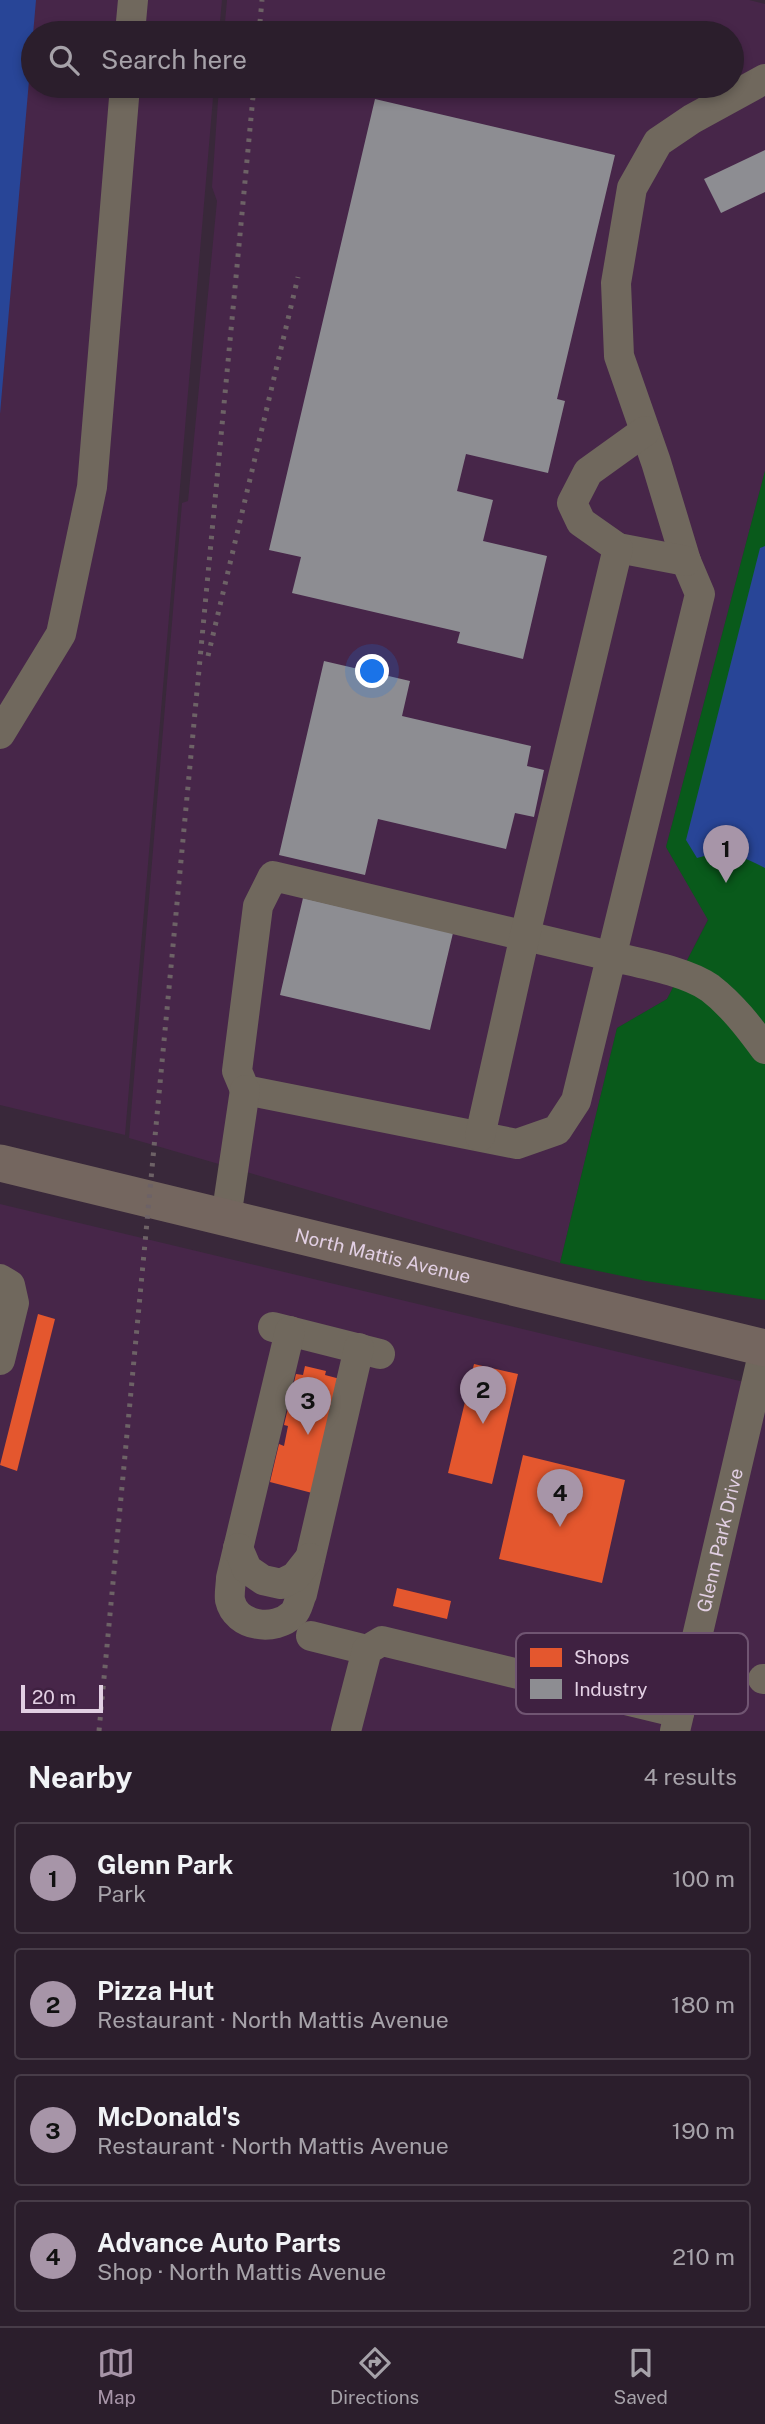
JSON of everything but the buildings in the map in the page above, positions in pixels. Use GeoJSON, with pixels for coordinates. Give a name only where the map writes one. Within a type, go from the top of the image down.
{"type":"FeatureCollection","features":[{"type":"Feature","properties":{"kind":"main road","name":"North Mattis Avenue"},"geometry":{"type":"LineString","coordinates":[[0,1163],[765,1347]]}},
{"type":"Feature","properties":{"kind":"street"},"geometry":{"type":"LineString","coordinates":[[131,21],[132,0]]}},
{"type":"Feature","properties":{"kind":"street"},"geometry":{"type":"LineString","coordinates":[[744,91],[765,79]]}},
{"type":"Feature","properties":{"kind":"street"},"geometry":{"type":"LineString","coordinates":[[0,734],[61,634],[92,486],[124,98]]}},
{"type":"Feature","properties":{"kind":"street"},"geometry":{"type":"LineString","coordinates":[[245,1090],[517,1144],[556,1130],[576,1101],[700,594],[686,561],[619,356],[616,284],[632,188],[658,142],[730,98]]}},
{"type":"Feature","properties":{"kind":"street"},"geometry":{"type":"LineString","coordinates":[[645,431],[588,472],[572,503],[581,522],[618,548],[686,561]]}},
{"type":"Feature","properties":{"kind":"street"},"geometry":{"type":"LineString","coordinates":[[480,1136],[525,935],[618,548]]}},
{"type":"Feature","properties":{"kind":"street"},"geometry":{"type":"LineString","coordinates":[[226,1218],[245,1090],[237,1070],[258,906],[273,876],[662,968],[708,987],[746,1022],[765,1049]]}},
{"type":"Feature","properties":{"kind":"street"},"geometry":{"type":"LineString","coordinates":[[0,1279],[10,1285],[14,1304],[6,1322],[0,1360]]}},
{"type":"Feature","properties":{"kind":"street"},"geometry":{"type":"LineString","coordinates":[[282,1329],[369,1351],[310,1558],[295,1613],[280,1623],[260,1625],[241,1618],[230,1600],[231,1577],[282,1329]]}},
{"type":"Feature","properties":{"kind":"street","name":"Glenn Park Drive"},"geometry":{"type":"LineString","coordinates":[[698,1633],[765,1347]]}},
{"type":"Feature","properties":{"kind":"street"},"geometry":{"type":"LineString","coordinates":[[238,1548],[247,1569],[263,1580],[281,1584],[295,1577],[310,1558]]}},
{"type":"Feature","properties":{"kind":"street"},"geometry":{"type":"LineString","coordinates":[[311,1636],[367,1650]]}},
{"type":"Feature","properties":{"kind":"street"},"geometry":{"type":"LineString","coordinates":[[346,1731],[367,1650],[382,1641],[516,1678]]}},
{"type":"Feature","properties":{"kind":"street"},"geometry":{"type":"LineString","coordinates":[[648,1714],[677,1722]]}},
{"type":"Feature","properties":{"kind":"shaded area"},"geometry":{"type":"Polygon","coordinates":[[[0,0],[222,0],[220,21],[21,21],[21,98],[213,98],[125,1135],[0,1105],[0,0]]]}},
{"type":"Feature","properties":{"kind":"shaded area"},"geometry":{"type":"Polygon","coordinates":[[[227,0],[749,0],[765,4],[765,471],[666,847],[708,919],[667,999],[617,1028],[560,1263],[129,1138],[182,503],[188,501],[217,201],[212,187],[218,98],[744,98],[744,21],[225,21],[227,0]]]}},
{"type":"Feature","properties":{"kind":"shaded area"},"geometry":{"type":"Polygon","coordinates":[[[0,1204],[765,1387],[765,1731],[0,1731],[0,1204]]]}},
{"type":"Feature","properties":{"kind":"green space"},"geometry":{"type":"Polygon","coordinates":[[[765,471],[765,1300],[646,1281],[560,1263],[617,1028],[667,999],[708,920],[666,847],[765,471]]]}},
{"type":"Feature","properties":{"kind":"water"},"geometry":{"type":"Polygon","coordinates":[[[0,0],[36,0],[34,21],[21,21],[21,98],[27,98],[0,414],[0,0]]]}},
{"type":"Feature","properties":{"kind":"water"},"geometry":{"type":"Polygon","coordinates":[[[765,546],[765,868],[732,854],[697,858],[686,840],[760,548],[765,546]]]}},
{"type":"Feature","properties":{"kind":"railway"},"geometry":{"type":"LineString","coordinates":[[260,21],[262,0]]}},
{"type":"Feature","properties":{"kind":"railway"},"geometry":{"type":"LineString","coordinates":[[99,1731],[253,98]]}},
{"type":"Feature","properties":{"kind":"railway"},"geometry":{"type":"LineString","coordinates":[[208,656],[298,277]]}},
{"type":"Feature","properties":{"kind":"place","name":"Glenn Park"},"geometry":{"type":"Point","coordinates":[726,883]}},
{"type":"Feature","properties":{"kind":"place","name":"Pizza Hut"},"geometry":{"type":"Point","coordinates":[483,1424]}},
{"type":"Feature","properties":{"kind":"place","name":"McDonald's"},"geometry":{"type":"Point","coordinates":[308,1435]}},
{"type":"Feature","properties":{"kind":"place","name":"Advance Auto Parts"},"geometry":{"type":"Point","coordinates":[560,1527]}}]}
